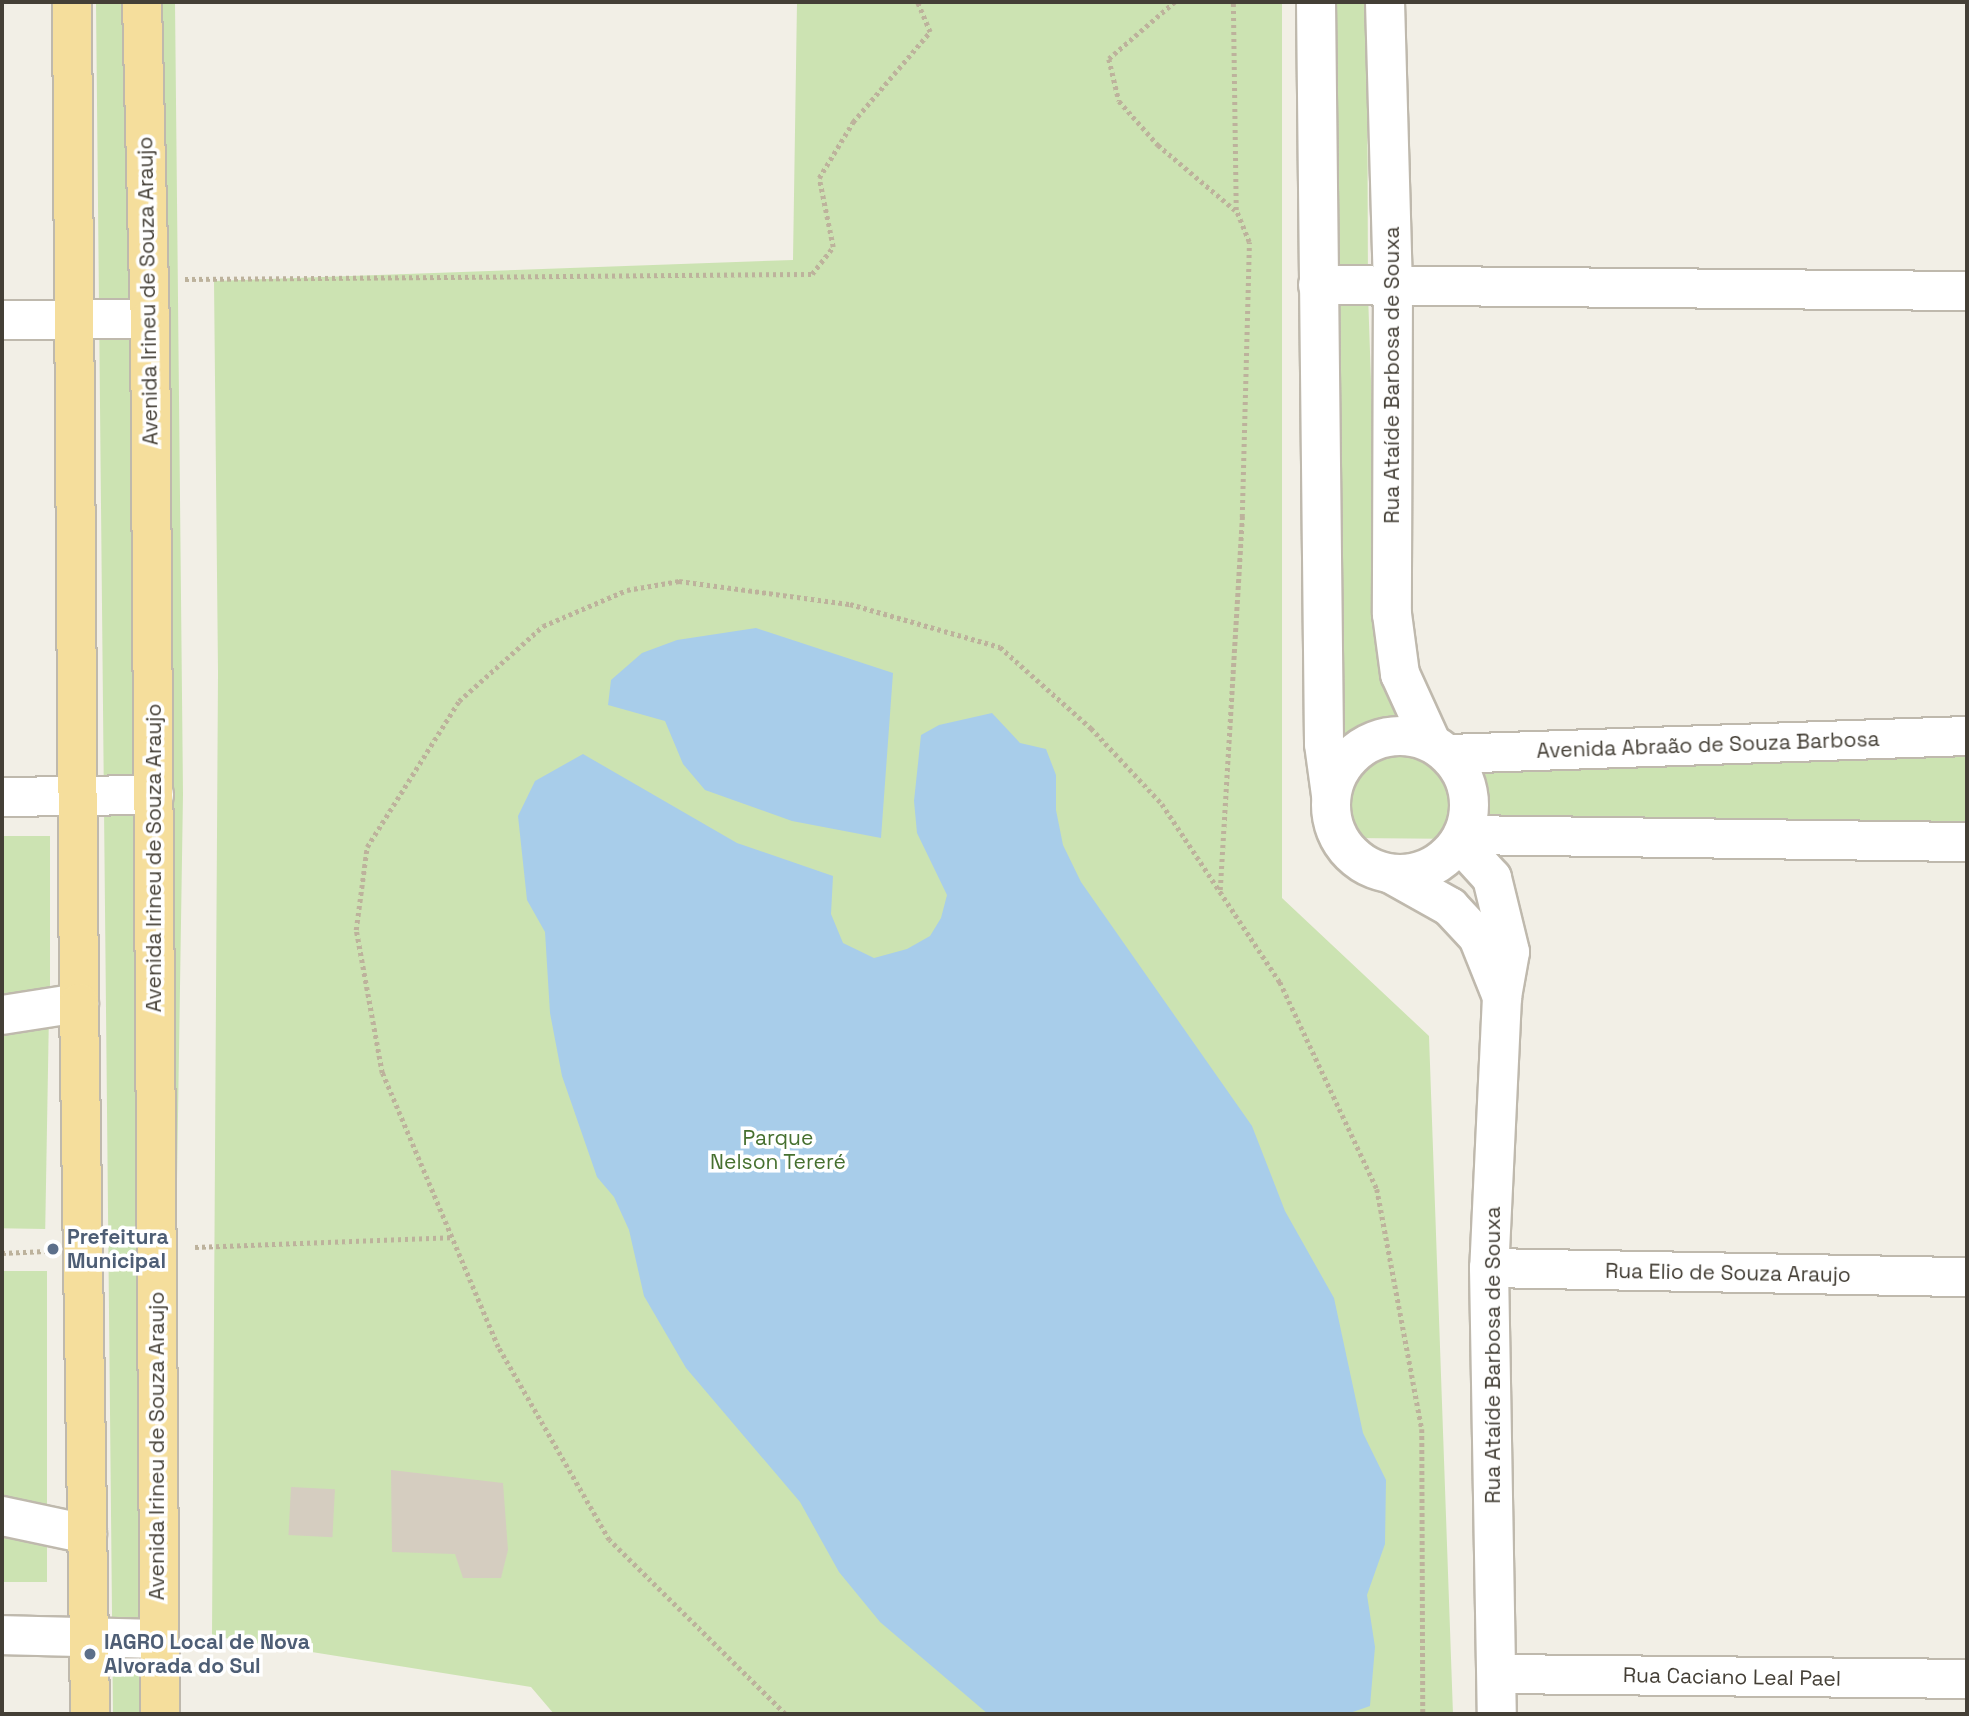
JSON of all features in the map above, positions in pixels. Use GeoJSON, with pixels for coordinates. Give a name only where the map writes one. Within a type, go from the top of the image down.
{"type":"FeatureCollection","features":[{"type":"Feature","properties":{"kind":"main road"},"geometry":{"type":"LineString","coordinates":[[72,2],[79,1003],[90,1714]]}},
{"type":"Feature","properties":{"kind":"main road","name":"Avenida Irineu de Souza Araujo"},"geometry":{"type":"LineString","coordinates":[[142,2],[150,319],[160,1714]]}},
{"type":"Feature","properties":{"kind":"street"},"geometry":{"type":"LineString","coordinates":[[1316,2],[1324,744],[1335,828],[1351,856],[1369,868],[1391,874],[1433,866],[1461,839],[1469,792],[1462,771],[1440,748],[1388,736],[1367,744],[1337,775],[1331,795]]}},
{"type":"Feature","properties":{"kind":"street","name":"Rua Ataíde Barbosa de Souxa"},"geometry":{"type":"LineString","coordinates":[[1385,2],[1393,285],[1392,614],[1400,674],[1440,748]]}},
{"type":"Feature","properties":{"kind":"street"},"geometry":{"type":"LineString","coordinates":[[1318,285],[1967,291]]}},
{"type":"Feature","properties":{"kind":"street"},"geometry":{"type":"LineString","coordinates":[[2,320],[150,319]]}},
{"type":"Feature","properties":{"kind":"street","name":"Avenida Abraão de Souza Barbosa"},"geometry":{"type":"LineString","coordinates":[[1440,748],[1967,736]]}},
{"type":"Feature","properties":{"kind":"street"},"geometry":{"type":"LineString","coordinates":[[2,797],[154,795]]}},
{"type":"Feature","properties":{"kind":"street"},"geometry":{"type":"LineString","coordinates":[[1461,839],[1967,842]]}},
{"type":"Feature","properties":{"kind":"street","name":"Rua Ataíde Barbosa de Souxa"},"geometry":{"type":"LineString","coordinates":[[1461,839],[1492,878],[1504,914],[1510,952],[1502,997],[1489,1268],[1497,1714]]}},
{"type":"Feature","properties":{"kind":"street","name":"Rua Ataíde Barbosa de Souxa"},"geometry":{"type":"LineString","coordinates":[[1391,874],[1450,907],[1478,937],[1502,997]]}},
{"type":"Feature","properties":{"kind":"street"},"geometry":{"type":"LineString","coordinates":[[2,1015],[79,1003]]}},
{"type":"Feature","properties":{"kind":"street","name":"Rua Elio de Souza Araujo"},"geometry":{"type":"LineString","coordinates":[[1489,1268],[1967,1277]]}},
{"type":"Feature","properties":{"kind":"street"},"geometry":{"type":"LineString","coordinates":[[2,1516],[86,1534]]}},
{"type":"Feature","properties":{"kind":"street"},"geometry":{"type":"LineString","coordinates":[[2,1635],[159,1639]]}},
{"type":"Feature","properties":{"kind":"street","name":"Rua Caciano Leal Pael"},"geometry":{"type":"LineString","coordinates":[[1497,1674],[1967,1679]]}},
{"type":"Feature","properties":{"kind":"path"},"geometry":{"type":"LineString","coordinates":[[148,279],[812,274],[833,247],[819,178],[853,122],[930,32],[917,2]]}},
{"type":"Feature","properties":{"kind":"path"},"geometry":{"type":"LineString","coordinates":[[1175,2],[1109,59],[1119,101],[1158,145],[1236,210]]}},
{"type":"Feature","properties":{"kind":"path"},"geometry":{"type":"LineString","coordinates":[[1220,891],[1242,517],[1249,242],[1236,210],[1233,2]]}},
{"type":"Feature","properties":{"kind":"path"},"geometry":{"type":"LineString","coordinates":[[785,1714],[609,1540],[498,1348],[382,1073],[355,930],[367,847],[459,701],[543,626],[627,590],[679,581],[850,604],[1000,647],[1091,728],[1162,804],[1280,982],[1377,1189],[1422,1429],[1423,1714]]}},
{"type":"Feature","properties":{"kind":"path"},"geometry":{"type":"LineString","coordinates":[[156,1249],[451,1237]]}},
{"type":"Feature","properties":{"kind":"path"},"geometry":{"type":"LineString","coordinates":[[2,1252],[83,1250]]}},
{"type":"Feature","properties":{"kind":"green space"},"geometry":{"type":"Polygon","coordinates":[[[96,2],[175,2],[183,794],[170,1631],[173,1714],[113,1714],[96,2]]]}},
{"type":"Feature","properties":{"kind":"green space","name":"Parque Nelson Tereré"},"geometry":{"type":"Polygon","coordinates":[[[797,2],[1282,2],[1282,898],[1429,1036],[1453,1714],[554,1714],[531,1687],[212,1636],[218,673],[214,281],[793,260],[797,2]]]}},
{"type":"Feature","properties":{"kind":"green space"},"geometry":{"type":"Polygon","coordinates":[[[1298,2],[1367,2],[1368,294],[1379,613],[1404,736],[1967,734],[1967,843],[1351,838],[1318,783],[1298,2]]]}},
{"type":"Feature","properties":{"kind":"green space"},"geometry":{"type":"Polygon","coordinates":[[[2,836],[50,836],[50,997],[2,997],[2,836]]]}},
{"type":"Feature","properties":{"kind":"green space"},"geometry":{"type":"Polygon","coordinates":[[[2,1011],[49,1012],[45,1229],[2,1228],[2,1011]]]}},
{"type":"Feature","properties":{"kind":"green space"},"geometry":{"type":"Polygon","coordinates":[[[2,1271],[47,1271],[47,1518],[2,1518],[2,1271]]]}},
{"type":"Feature","properties":{"kind":"green space"},"geometry":{"type":"Polygon","coordinates":[[[2,1527],[47,1543],[47,1582],[2,1582],[2,1527]]]}},
{"type":"Feature","properties":{"kind":"water"},"geometry":{"type":"Polygon","coordinates":[[[756,628],[893,673],[881,838],[792,821],[705,790],[683,764],[665,721],[608,705],[611,680],[642,653],[677,640],[756,628]]]}},
{"type":"Feature","properties":{"kind":"water"},"geometry":{"type":"Polygon","coordinates":[[[992,713],[1020,743],[1046,749],[1056,775],[1056,810],[1063,845],[1081,882],[1252,1126],[1285,1211],[1334,1298],[1363,1433],[1386,1480],[1385,1544],[1367,1595],[1375,1647],[1370,1706],[1347,1714],[988,1714],[880,1622],[839,1572],[800,1502],[686,1368],[644,1296],[629,1230],[614,1197],[597,1177],[562,1076],[550,1013],[545,932],[527,900],[518,816],[535,781],[583,754],[737,843],[833,876],[831,914],[843,943],[874,958],[907,949],[930,936],[941,918],[947,895],[917,833],[914,801],[921,735],[939,725],[992,713]]]}},
{"type":"Feature","properties":{"kind":"building"},"geometry":{"type":"Polygon","coordinates":[[[391,1470],[503,1483],[508,1550],[501,1578],[463,1578],[455,1554],[392,1552],[391,1470]]]}},
{"type":"Feature","properties":{"kind":"building"},"geometry":{"type":"Polygon","coordinates":[[[291,1487],[335,1489],[332,1537],[288,1535],[291,1487]]]}},
{"type":"Feature","properties":{"kind":"place","name":"Prefeitura Municipal"},"geometry":{"type":"Point","coordinates":[53,1249]}},
{"type":"Feature","properties":{"kind":"place","name":"IAGRO Local de Nova Alvorada do Sul"},"geometry":{"type":"Point","coordinates":[90,1654]}}]}
